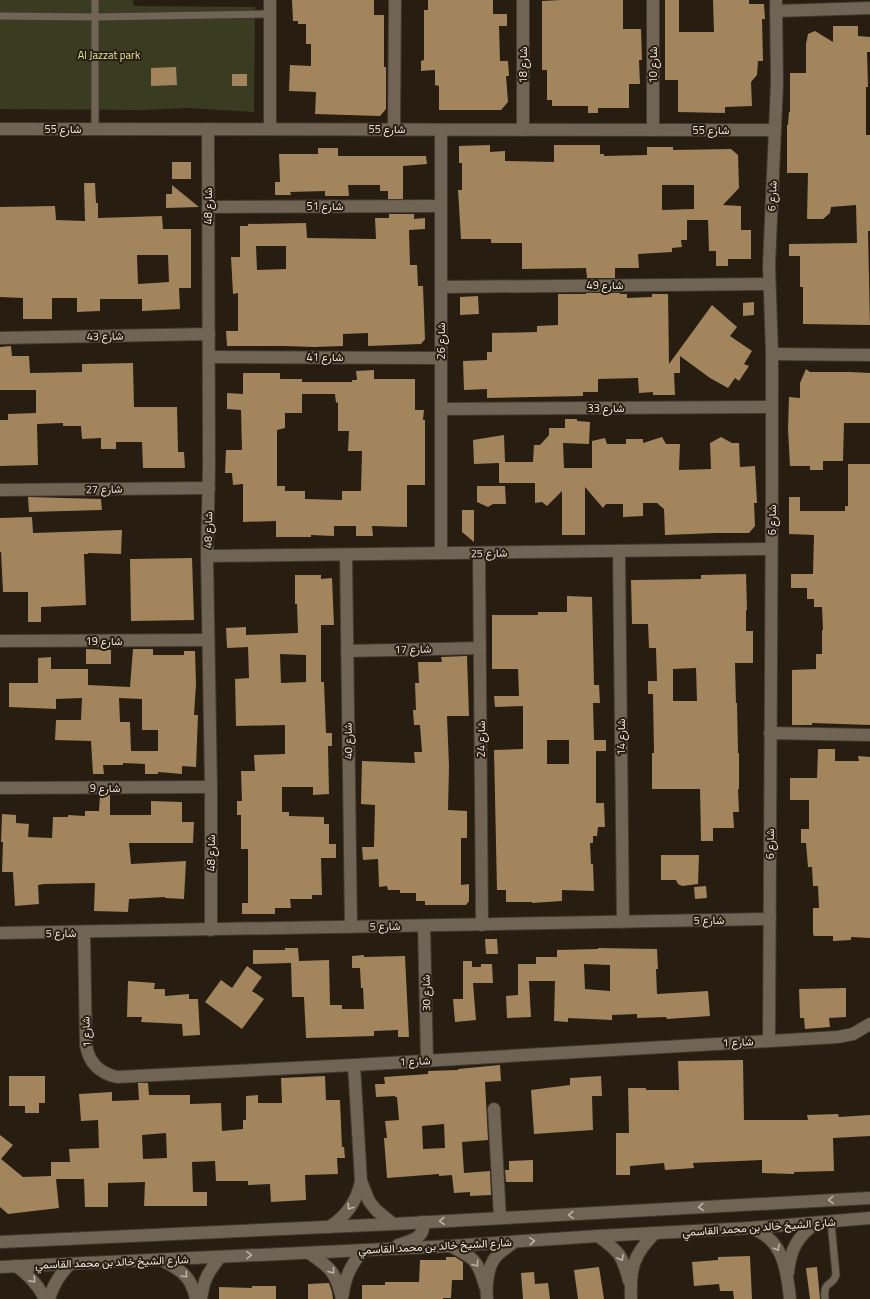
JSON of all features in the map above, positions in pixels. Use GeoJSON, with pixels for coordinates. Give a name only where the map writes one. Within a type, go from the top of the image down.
{"type":"FeatureCollection","features":[{"type":"Feature","properties":{"kind":"street"},"geometry":{"type":"LineString","coordinates":[[270,0],[270,129]]}},
{"type":"Feature","properties":{"kind":"street"},"geometry":{"type":"LineString","coordinates":[[394,130],[395,0]]}},
{"type":"Feature","properties":{"kind":"street","name":"شارع 18"},"geometry":{"type":"LineString","coordinates":[[523,0],[523,130]]}},
{"type":"Feature","properties":{"kind":"street","name":"شارع 10"},"geometry":{"type":"LineString","coordinates":[[653,0],[653,130]]}},
{"type":"Feature","properties":{"kind":"street"},"geometry":{"type":"LineString","coordinates":[[776,5],[870,8]]}},
{"type":"Feature","properties":{"kind":"street","name":"شارع 6"},"geometry":{"type":"LineString","coordinates":[[769,1041],[772,354],[769,284],[775,130],[776,5]]}},
{"type":"Feature","properties":{"kind":"street","name":"شارع 55"},"geometry":{"type":"LineString","coordinates":[[0,129],[775,130]]}},
{"type":"Feature","properties":{"kind":"street","name":"شارع 48"},"geometry":{"type":"LineString","coordinates":[[208,129],[209,488],[207,556],[211,787],[211,930]]}},
{"type":"Feature","properties":{"kind":"street","name":"شارع 26"},"geometry":{"type":"LineString","coordinates":[[441,130],[441,553]]}},
{"type":"Feature","properties":{"kind":"street","name":"شارع 51"},"geometry":{"type":"LineString","coordinates":[[208,207],[441,206]]}},
{"type":"Feature","properties":{"kind":"street","name":"شارع 49"},"geometry":{"type":"LineString","coordinates":[[441,287],[769,284]]}},
{"type":"Feature","properties":{"kind":"street","name":"شارع 43"},"geometry":{"type":"LineString","coordinates":[[0,338],[209,334]]}},
{"type":"Feature","properties":{"kind":"street"},"geometry":{"type":"LineString","coordinates":[[772,354],[870,355]]}},
{"type":"Feature","properties":{"kind":"street","name":"شارع 41"},"geometry":{"type":"LineString","coordinates":[[209,357],[440,358]]}},
{"type":"Feature","properties":{"kind":"street","name":"شارع 33"},"geometry":{"type":"LineString","coordinates":[[441,409],[771,407]]}},
{"type":"Feature","properties":{"kind":"street","name":"شارع 27"},"geometry":{"type":"LineString","coordinates":[[0,490],[209,488]]}},
{"type":"Feature","properties":{"kind":"street","name":"شارع 25"},"geometry":{"type":"LineString","coordinates":[[207,556],[771,549]]}},
{"type":"Feature","properties":{"kind":"street","name":"شارع 14"},"geometry":{"type":"LineString","coordinates":[[619,551],[622,922]]}},
{"type":"Feature","properties":{"kind":"street","name":"شارع 24"},"geometry":{"type":"LineString","coordinates":[[479,553],[482,925]]}},
{"type":"Feature","properties":{"kind":"street","name":"شارع 40"},"geometry":{"type":"LineString","coordinates":[[346,555],[351,927]]}},
{"type":"Feature","properties":{"kind":"street","name":"شارع 19"},"geometry":{"type":"LineString","coordinates":[[0,642],[208,640]]}},
{"type":"Feature","properties":{"kind":"street","name":"شارع 17"},"geometry":{"type":"LineString","coordinates":[[347,651],[480,648]]}},
{"type":"Feature","properties":{"kind":"street"},"geometry":{"type":"LineString","coordinates":[[770,733],[870,735]]}},
{"type":"Feature","properties":{"kind":"street","name":"شارع 9"},"geometry":{"type":"LineString","coordinates":[[0,788],[211,787]]}},
{"type":"Feature","properties":{"kind":"street","name":"شارع 5"},"geometry":{"type":"LineString","coordinates":[[0,934],[770,919]]}},
{"type":"Feature","properties":{"kind":"street","name":"شارع 30"},"geometry":{"type":"LineString","coordinates":[[424,926],[427,1060]]}},
{"type":"Feature","properties":{"kind":"street","name":"شارع 1"},"geometry":{"type":"LineString","coordinates":[[84,932],[86,1045],[89,1058],[93,1064],[110,1076],[124,1077],[354,1065],[846,1036],[861,1030],[870,1024]]}},
{"type":"Feature","properties":{"kind":"street"},"geometry":{"type":"LineString","coordinates":[[329,1227],[345,1215],[351,1208],[359,1190],[361,1181],[354,1065]]}},
{"type":"Feature","properties":{"kind":"street"},"geometry":{"type":"LineString","coordinates":[[494,1109],[500,1218]]}},
{"type":"Feature","properties":{"kind":"street"},"geometry":{"type":"LineString","coordinates":[[361,1181],[369,1201],[380,1214],[393,1224]]}},
{"type":"Feature","properties":{"kind":"street","name":"شارع الشيخ خالد بن محمد القاسمي"},"geometry":{"type":"LineString","coordinates":[[0,1242],[393,1224],[870,1198]]}},
{"type":"Feature","properties":{"kind":"street","name":"شارع الشيخ خالد بن محمد القاسمي"},"geometry":{"type":"LineString","coordinates":[[0,1267],[450,1246],[750,1228],[870,1218]]}},
{"type":"Feature","properties":{"kind":"street"},"geometry":{"type":"LineString","coordinates":[[387,1249],[419,1236],[423,1230],[422,1222]]}},
{"type":"Feature","properties":{"kind":"street"},"geometry":{"type":"LineString","coordinates":[[790,1299],[788,1280],[789,1261],[794,1247],[803,1234],[816,1223]]}},
{"type":"Feature","properties":{"kind":"street"},"geometry":{"type":"LineString","coordinates":[[750,1228],[766,1235],[777,1247],[788,1280]]}},
{"type":"Feature","properties":{"kind":"street"},"geometry":{"type":"LineString","coordinates":[[631,1294],[634,1262],[636,1256],[655,1233]]}},
{"type":"Feature","properties":{"kind":"street"},"geometry":{"type":"LineString","coordinates":[[598,1236],[614,1248],[622,1258],[631,1294]]}},
{"type":"Feature","properties":{"kind":"street"},"geometry":{"type":"LineString","coordinates":[[487,1296],[489,1272],[493,1262],[500,1253],[514,1242]]}},
{"type":"Feature","properties":{"kind":"street"},"geometry":{"type":"LineString","coordinates":[[450,1246],[467,1255],[476,1262],[481,1272],[487,1296]]}},
{"type":"Feature","properties":{"kind":"street"},"geometry":{"type":"LineString","coordinates":[[309,1253],[332,1271],[338,1282],[342,1299],[346,1276],[363,1250]]}},
{"type":"Feature","properties":{"kind":"street"},"geometry":{"type":"LineString","coordinates":[[201,1299],[204,1281],[207,1274],[220,1257]]}},
{"type":"Feature","properties":{"kind":"street"},"geometry":{"type":"LineString","coordinates":[[162,1260],[180,1270],[185,1275],[193,1288],[196,1299]]}},
{"type":"Feature","properties":{"kind":"street"},"geometry":{"type":"LineString","coordinates":[[49,1299],[58,1277],[70,1264]]}},
{"type":"Feature","properties":{"kind":"street"},"geometry":{"type":"LineString","coordinates":[[16,1266],[31,1277],[37,1284],[45,1299]]}},
{"type":"Feature","properties":{"kind":"lane"},"geometry":{"type":"LineString","coordinates":[[95,0],[95,129]]}},
{"type":"Feature","properties":{"kind":"lane"},"geometry":{"type":"LineString","coordinates":[[0,16],[95,17],[270,14]]}},
{"type":"Feature","properties":{"kind":"lane"},"geometry":{"type":"LineString","coordinates":[[825,1299],[824,1291],[826,1286],[835,1280],[836,1275],[831,1222]]}},
{"type":"Feature","properties":{"kind":"green space","name":"Al Jazzat park"},"geometry":{"type":"Polygon","coordinates":[[[0,0],[133,0],[134,6],[255,7],[254,112],[188,108],[142,110],[0,109],[0,0]]]}},
{"type":"Feature","properties":{"kind":"building"},"geometry":{"type":"Polygon","coordinates":[[[292,0],[374,0],[374,15],[384,15],[386,109],[380,116],[315,114],[316,92],[289,91],[290,65],[311,66],[311,44],[306,44],[306,24],[298,24],[298,21],[293,21],[292,0]]]}},
{"type":"Feature","properties":{"kind":"building"},"geometry":{"type":"Polygon","coordinates":[[[428,0],[493,0],[493,14],[507,14],[507,26],[499,26],[500,61],[508,61],[509,76],[506,76],[508,102],[501,110],[439,110],[439,86],[435,85],[435,70],[421,71],[421,61],[424,60],[424,10],[428,10],[428,0]]]}},
{"type":"Feature","properties":{"kind":"building"},"geometry":{"type":"Polygon","coordinates":[[[623,0],[623,29],[641,29],[642,60],[639,60],[640,84],[629,84],[629,108],[598,108],[598,113],[588,113],[588,106],[552,106],[552,100],[547,100],[547,70],[542,70],[542,1],[623,0]]]}},
{"type":"Feature","properties":{"kind":"building"},"geometry":{"type":"Polygon","coordinates":[[[665,0],[679,0],[679,32],[714,32],[713,0],[749,0],[749,4],[764,4],[765,19],[762,19],[763,61],[758,61],[757,75],[751,82],[752,106],[725,107],[725,113],[678,112],[678,80],[665,80],[665,0]]]}},
{"type":"Feature","properties":{"kind":"building"},"geometry":{"type":"Polygon","coordinates":[[[833,26],[858,26],[858,36],[870,37],[870,52],[867,52],[868,87],[866,87],[866,135],[870,135],[870,231],[868,231],[870,325],[803,324],[803,287],[800,287],[800,256],[789,256],[789,244],[857,243],[856,205],[831,207],[830,213],[823,219],[807,219],[808,173],[787,173],[787,125],[790,112],[790,73],[806,73],[806,44],[808,34],[815,31],[833,42],[833,26]]]}},
{"type":"Feature","properties":{"kind":"building"},"geometry":{"type":"Polygon","coordinates":[[[176,67],[177,85],[151,86],[151,68],[176,67]]]}},
{"type":"Feature","properties":{"kind":"building"},"geometry":{"type":"Polygon","coordinates":[[[232,74],[247,74],[247,86],[232,86],[232,74]]]}},
{"type":"Feature","properties":{"kind":"building"},"geometry":{"type":"Polygon","coordinates":[[[490,145],[490,152],[505,151],[505,161],[554,162],[554,145],[600,145],[600,154],[604,154],[604,156],[647,155],[647,147],[673,147],[673,150],[731,149],[738,155],[739,188],[723,205],[741,206],[741,230],[751,230],[751,259],[728,259],[728,266],[716,266],[716,251],[709,251],[708,220],[687,220],[687,240],[681,240],[682,247],[672,248],[672,252],[638,254],[639,268],[615,268],[615,278],[587,278],[586,268],[522,269],[522,243],[491,243],[491,239],[461,239],[458,190],[462,190],[462,163],[459,163],[459,146],[490,145]],[[662,185],[662,210],[694,209],[694,185],[662,185]]]}},
{"type":"Feature","properties":{"kind":"building"},"geometry":{"type":"Polygon","coordinates":[[[318,148],[338,148],[338,156],[426,156],[427,164],[403,166],[403,199],[388,199],[388,191],[380,191],[380,185],[348,185],[349,196],[325,196],[325,191],[290,192],[291,195],[275,195],[275,182],[280,182],[279,154],[318,154],[318,148]]]}},
{"type":"Feature","properties":{"kind":"building"},"geometry":{"type":"Polygon","coordinates":[[[172,162],[191,162],[191,179],[172,179],[172,162]]]}},
{"type":"Feature","properties":{"kind":"building"},"geometry":{"type":"Polygon","coordinates":[[[84,183],[95,183],[96,203],[98,203],[98,218],[162,216],[163,229],[191,229],[191,288],[179,288],[180,309],[142,311],[142,299],[100,299],[100,311],[77,312],[77,298],[52,298],[52,319],[23,319],[23,298],[0,297],[0,207],[55,206],[56,220],[85,221],[84,183]],[[137,255],[138,284],[169,282],[168,255],[137,255]]]}},
{"type":"Feature","properties":{"kind":"building"},"geometry":{"type":"Polygon","coordinates":[[[172,185],[199,207],[166,208],[166,194],[172,194],[172,185]]]}},
{"type":"Feature","properties":{"kind":"building"},"geometry":{"type":"Polygon","coordinates":[[[389,214],[414,214],[414,219],[425,218],[425,229],[409,230],[410,265],[417,265],[418,286],[423,286],[425,339],[421,344],[368,346],[368,333],[343,334],[343,346],[227,346],[226,331],[238,331],[238,293],[233,294],[231,257],[240,257],[240,226],[248,226],[248,224],[306,223],[307,238],[376,239],[375,218],[389,218],[389,214]],[[256,246],[257,270],[286,269],[286,246],[256,246]]]}},
{"type":"Feature","properties":{"kind":"building"},"geometry":{"type":"Polygon","coordinates":[[[620,293],[627,294],[627,298],[652,297],[652,294],[668,294],[669,364],[712,305],[737,327],[730,336],[752,351],[744,364],[749,366],[739,381],[735,378],[728,388],[710,378],[680,356],[680,373],[674,373],[675,395],[653,395],[653,392],[639,393],[638,378],[598,379],[598,392],[583,392],[583,396],[487,398],[487,389],[464,390],[463,361],[487,360],[487,352],[492,352],[492,333],[537,332],[537,326],[558,325],[558,294],[620,293]]]}},
{"type":"Feature","properties":{"kind":"building"},"geometry":{"type":"Polygon","coordinates":[[[478,296],[479,314],[460,315],[460,297],[478,296]]]}},
{"type":"Feature","properties":{"kind":"building"},"geometry":{"type":"Polygon","coordinates":[[[754,302],[754,315],[743,316],[743,303],[754,302]]]}},
{"type":"Feature","properties":{"kind":"building"},"geometry":{"type":"Polygon","coordinates":[[[11,346],[12,356],[29,356],[30,373],[82,372],[82,364],[133,363],[134,407],[177,407],[178,452],[184,452],[185,468],[143,468],[142,442],[116,442],[116,449],[101,449],[101,438],[82,439],[81,426],[63,426],[63,423],[37,424],[38,465],[0,466],[0,420],[8,420],[8,414],[36,413],[36,390],[0,390],[0,347],[11,346]]]}},
{"type":"Feature","properties":{"kind":"building"},"geometry":{"type":"Polygon","coordinates":[[[806,369],[810,372],[870,373],[870,423],[844,423],[843,461],[823,461],[823,470],[810,470],[810,466],[790,466],[788,429],[789,397],[800,398],[800,383],[806,369]]]}},
{"type":"Feature","properties":{"kind":"building"},"geometry":{"type":"Polygon","coordinates":[[[374,370],[374,379],[415,379],[415,410],[424,410],[423,420],[425,420],[425,485],[407,485],[407,527],[372,526],[373,536],[356,536],[356,526],[334,526],[334,536],[311,535],[311,537],[276,537],[276,521],[243,522],[243,484],[233,485],[232,473],[225,473],[226,450],[242,450],[241,410],[227,409],[227,393],[243,394],[243,373],[280,373],[280,379],[302,379],[302,382],[352,382],[352,380],[357,380],[356,371],[374,370]],[[302,394],[302,413],[285,413],[285,428],[277,430],[277,486],[285,486],[285,491],[305,491],[305,499],[342,500],[342,491],[361,491],[362,451],[348,451],[349,431],[338,431],[338,402],[336,403],[335,394],[302,394]]]}},
{"type":"Feature","properties":{"kind":"building"},"geometry":{"type":"Polygon","coordinates":[[[565,419],[577,419],[577,421],[590,422],[589,444],[563,443],[564,468],[592,468],[592,441],[605,438],[607,444],[626,444],[626,439],[643,439],[643,443],[662,437],[666,444],[680,444],[679,470],[711,469],[710,443],[721,437],[732,443],[739,443],[740,467],[755,466],[757,503],[754,503],[755,526],[749,533],[665,535],[664,509],[657,503],[643,503],[643,516],[623,517],[623,504],[606,504],[603,508],[585,487],[585,535],[562,535],[562,491],[547,506],[542,502],[535,503],[535,483],[499,483],[499,463],[474,464],[473,440],[504,435],[505,462],[533,462],[534,445],[540,445],[549,435],[549,428],[565,428],[565,419]]]}},
{"type":"Feature","properties":{"kind":"building"},"geometry":{"type":"Polygon","coordinates":[[[848,464],[870,464],[870,725],[812,723],[812,725],[792,725],[792,670],[816,669],[816,654],[822,654],[823,630],[822,607],[814,607],[814,599],[807,599],[807,588],[791,588],[791,574],[813,574],[814,535],[789,534],[789,497],[800,497],[800,511],[845,511],[845,506],[848,506],[848,464]]]}},
{"type":"Feature","properties":{"kind":"building"},"geometry":{"type":"Polygon","coordinates":[[[477,486],[505,486],[506,504],[493,504],[488,507],[477,502],[477,486]]]}},
{"type":"Feature","properties":{"kind":"building"},"geometry":{"type":"Polygon","coordinates":[[[28,497],[101,499],[102,510],[29,512],[28,497]]]}},
{"type":"Feature","properties":{"kind":"building"},"geometry":{"type":"Polygon","coordinates":[[[462,510],[474,510],[474,542],[462,532],[462,510]]]}},
{"type":"Feature","properties":{"kind":"building"},"geometry":{"type":"Polygon","coordinates":[[[32,517],[33,533],[122,530],[121,554],[84,554],[86,605],[41,607],[41,622],[28,622],[28,592],[3,592],[0,552],[0,518],[32,517]]]}},
{"type":"Feature","properties":{"kind":"building"},"geometry":{"type":"Polygon","coordinates":[[[192,558],[194,620],[131,621],[130,559],[192,558]]]}},
{"type":"Feature","properties":{"kind":"building"},"geometry":{"type":"Polygon","coordinates":[[[746,574],[746,631],[753,631],[753,663],[735,663],[739,753],[739,812],[733,812],[734,828],[713,828],[713,841],[701,841],[700,789],[652,789],[652,753],[654,753],[653,694],[648,694],[648,681],[657,681],[656,648],[649,648],[648,624],[632,624],[631,580],[701,579],[701,575],[746,574]],[[696,668],[673,669],[673,701],[697,701],[696,668]]]}},
{"type":"Feature","properties":{"kind":"building"},"geometry":{"type":"Polygon","coordinates":[[[295,575],[321,575],[321,579],[332,578],[334,625],[321,625],[321,682],[324,682],[326,733],[332,733],[332,746],[328,746],[329,794],[313,795],[313,787],[282,787],[282,812],[289,812],[289,816],[324,817],[324,824],[329,824],[329,844],[336,844],[336,858],[321,858],[322,895],[312,895],[312,899],[290,899],[291,908],[275,908],[275,914],[242,914],[242,903],[248,903],[248,849],[241,849],[241,815],[237,815],[237,801],[242,801],[241,771],[255,771],[254,755],[285,754],[285,725],[236,726],[235,679],[249,678],[248,647],[227,648],[226,628],[246,627],[246,635],[298,633],[297,604],[295,604],[295,575]],[[280,654],[281,683],[306,682],[306,655],[280,654]]]}},
{"type":"Feature","properties":{"kind":"building"},"geometry":{"type":"Polygon","coordinates":[[[567,596],[592,597],[594,685],[599,685],[600,703],[593,703],[594,740],[606,740],[606,751],[596,751],[596,803],[604,803],[605,827],[598,827],[597,836],[593,836],[593,843],[590,843],[591,864],[593,864],[594,891],[562,890],[562,901],[532,903],[506,902],[506,890],[497,890],[494,750],[523,749],[523,706],[495,707],[494,696],[519,696],[518,669],[492,669],[492,615],[538,615],[538,612],[567,612],[567,596]],[[547,740],[547,764],[569,764],[569,740],[547,740]]]}},
{"type":"Feature","properties":{"kind":"building"},"geometry":{"type":"Polygon","coordinates":[[[86,649],[111,650],[111,664],[86,664],[86,649]]]}},
{"type":"Feature","properties":{"kind":"building"},"geometry":{"type":"Polygon","coordinates":[[[133,649],[153,649],[153,655],[184,655],[184,651],[195,651],[196,684],[194,715],[198,715],[196,767],[182,766],[182,774],[158,772],[158,774],[145,774],[145,764],[123,763],[123,765],[103,765],[104,774],[93,774],[91,741],[55,740],[56,720],[81,720],[82,698],[56,699],[56,709],[9,707],[9,683],[38,683],[38,658],[51,657],[51,669],[88,669],[88,685],[130,687],[133,649]],[[119,698],[120,722],[130,722],[131,751],[158,751],[158,730],[142,730],[142,699],[119,698]]]}},
{"type":"Feature","properties":{"kind":"building"},"geometry":{"type":"Polygon","coordinates":[[[467,656],[469,716],[447,716],[449,766],[448,810],[467,811],[467,838],[461,838],[461,885],[469,884],[469,901],[466,905],[425,905],[425,901],[416,901],[416,893],[400,893],[400,890],[388,890],[387,886],[379,887],[378,859],[363,860],[362,847],[374,847],[375,805],[361,804],[362,761],[415,763],[414,752],[422,752],[420,725],[414,725],[413,710],[416,710],[415,683],[419,683],[418,662],[442,662],[441,657],[467,656]]]}},
{"type":"Feature","properties":{"kind":"building"},"geometry":{"type":"Polygon","coordinates":[[[818,749],[835,749],[835,761],[859,761],[858,756],[870,757],[870,938],[851,937],[851,940],[833,941],[833,936],[814,936],[813,934],[813,908],[819,908],[818,886],[813,886],[812,867],[808,867],[806,843],[801,843],[801,829],[809,829],[809,800],[790,800],[790,778],[817,778],[818,749]]]}},
{"type":"Feature","properties":{"kind":"building"},"geometry":{"type":"Polygon","coordinates":[[[100,795],[110,795],[110,815],[151,815],[151,801],[182,802],[182,822],[194,822],[193,843],[129,843],[131,864],[186,861],[184,899],[165,897],[129,899],[128,912],[94,911],[95,883],[44,884],[38,885],[39,904],[15,906],[13,872],[2,872],[2,814],[16,815],[16,823],[29,824],[28,837],[52,838],[53,817],[68,817],[68,815],[85,816],[85,811],[99,811],[100,795]]]}},
{"type":"Feature","properties":{"kind":"building"},"geometry":{"type":"Polygon","coordinates":[[[661,855],[699,855],[698,884],[682,886],[678,884],[676,880],[661,880],[661,855]]]}},
{"type":"Feature","properties":{"kind":"building"},"geometry":{"type":"Polygon","coordinates":[[[706,886],[707,898],[695,899],[694,887],[706,886]]]}},
{"type":"Feature","properties":{"kind":"building"},"geometry":{"type":"Polygon","coordinates":[[[485,939],[497,939],[498,954],[486,954],[485,939]]]}},
{"type":"Feature","properties":{"kind":"building"},"geometry":{"type":"Polygon","coordinates":[[[285,948],[298,948],[299,961],[329,960],[330,1005],[342,1005],[342,1009],[364,1009],[360,968],[352,968],[352,956],[405,956],[409,1037],[398,1037],[398,1030],[374,1031],[374,1036],[306,1038],[304,997],[292,997],[291,963],[253,964],[253,950],[285,950],[285,948]]]}},
{"type":"Feature","properties":{"kind":"building"},"geometry":{"type":"Polygon","coordinates":[[[657,949],[657,994],[708,991],[710,1016],[667,1019],[666,1017],[637,1018],[637,1014],[612,1015],[612,1020],[568,1018],[568,1022],[554,1021],[555,981],[529,981],[531,1017],[507,1018],[506,996],[518,995],[518,964],[536,964],[536,957],[557,957],[557,950],[657,949]],[[584,964],[585,989],[610,991],[610,965],[584,964]]]}},
{"type":"Feature","properties":{"kind":"building"},"geometry":{"type":"Polygon","coordinates":[[[463,961],[472,961],[472,967],[481,967],[481,964],[492,964],[493,983],[473,983],[476,1020],[455,1022],[453,999],[463,999],[463,961]]]}},
{"type":"Feature","properties":{"kind":"building"},"geometry":{"type":"Polygon","coordinates":[[[247,966],[262,977],[252,991],[264,999],[242,1029],[205,1002],[221,980],[232,988],[247,966]]]}},
{"type":"Feature","properties":{"kind":"building"},"geometry":{"type":"Polygon","coordinates":[[[128,981],[155,983],[154,989],[165,989],[165,996],[189,994],[189,999],[198,999],[200,1035],[183,1036],[182,1024],[141,1022],[142,1017],[127,1017],[128,981]]]}},
{"type":"Feature","properties":{"kind":"building"},"geometry":{"type":"Polygon","coordinates":[[[846,988],[846,1017],[829,1018],[830,1027],[805,1029],[804,1018],[800,1018],[799,989],[846,988]]]}},
{"type":"Feature","properties":{"kind":"building"},"geometry":{"type":"Polygon","coordinates":[[[743,1060],[744,1120],[808,1120],[807,1115],[838,1114],[839,1117],[870,1115],[870,1136],[833,1138],[834,1171],[794,1172],[794,1174],[762,1173],[762,1160],[693,1163],[694,1168],[665,1170],[664,1163],[630,1166],[630,1175],[616,1175],[616,1133],[629,1133],[628,1088],[646,1088],[646,1090],[679,1090],[678,1061],[743,1060]]]}},
{"type":"Feature","properties":{"kind":"building"},"geometry":{"type":"Polygon","coordinates":[[[500,1065],[501,1081],[485,1082],[488,1140],[462,1142],[464,1173],[490,1171],[491,1195],[470,1196],[470,1192],[454,1193],[452,1175],[439,1176],[439,1174],[387,1178],[384,1138],[387,1138],[385,1121],[399,1120],[397,1097],[376,1097],[375,1084],[385,1084],[384,1077],[428,1074],[428,1071],[500,1065]],[[444,1124],[422,1126],[423,1149],[445,1148],[444,1124]]]}},
{"type":"Feature","properties":{"kind":"building"},"geometry":{"type":"Polygon","coordinates":[[[9,1076],[45,1076],[45,1103],[39,1103],[39,1113],[25,1113],[25,1106],[9,1106],[9,1076]]]}},
{"type":"Feature","properties":{"kind":"building"},"geometry":{"type":"Polygon","coordinates":[[[325,1076],[326,1100],[340,1100],[342,1147],[344,1147],[345,1158],[337,1158],[338,1174],[305,1175],[306,1200],[271,1202],[270,1184],[248,1185],[248,1181],[216,1181],[215,1161],[192,1162],[193,1192],[207,1192],[207,1206],[144,1206],[145,1182],[108,1183],[108,1207],[85,1207],[84,1179],[56,1179],[59,1208],[8,1214],[0,1207],[0,1135],[13,1145],[1,1159],[23,1177],[51,1176],[51,1162],[70,1162],[69,1149],[99,1148],[98,1120],[81,1121],[79,1094],[112,1092],[112,1101],[139,1100],[138,1083],[148,1083],[149,1095],[190,1095],[190,1104],[221,1103],[222,1131],[243,1129],[243,1120],[246,1120],[246,1096],[258,1095],[258,1103],[282,1103],[281,1078],[325,1076]],[[166,1133],[142,1135],[143,1159],[167,1158],[166,1133]]]}},
{"type":"Feature","properties":{"kind":"building"},"geometry":{"type":"Polygon","coordinates":[[[601,1076],[602,1096],[592,1096],[593,1130],[534,1134],[531,1090],[570,1085],[570,1078],[601,1076]]]}},
{"type":"Feature","properties":{"kind":"building"},"geometry":{"type":"Polygon","coordinates":[[[533,1160],[533,1182],[506,1182],[505,1170],[509,1170],[509,1161],[533,1160]]]}},
{"type":"Feature","properties":{"kind":"building"},"geometry":{"type":"Polygon","coordinates":[[[750,1256],[752,1299],[734,1299],[733,1291],[720,1291],[719,1284],[694,1286],[692,1262],[718,1260],[718,1257],[750,1256]]]}},
{"type":"Feature","properties":{"kind":"building"},"geometry":{"type":"Polygon","coordinates":[[[446,1257],[455,1257],[463,1262],[463,1280],[452,1280],[451,1298],[362,1299],[362,1285],[385,1285],[385,1282],[419,1282],[420,1260],[446,1260],[446,1257]]]}},
{"type":"Feature","properties":{"kind":"building"},"geometry":{"type":"Polygon","coordinates":[[[599,1267],[604,1299],[578,1299],[574,1270],[599,1267]]]}},
{"type":"Feature","properties":{"kind":"building"},"geometry":{"type":"Polygon","coordinates":[[[817,1267],[820,1299],[810,1299],[806,1268],[817,1267]]]}},
{"type":"Feature","properties":{"kind":"building"},"geometry":{"type":"Polygon","coordinates":[[[534,1272],[535,1284],[548,1283],[550,1299],[523,1299],[521,1273],[534,1272]]]}},
{"type":"Feature","properties":{"kind":"building"},"geometry":{"type":"Polygon","coordinates":[[[329,1283],[333,1299],[308,1299],[308,1284],[329,1283]]]}},
{"type":"Feature","properties":{"kind":"building"},"geometry":{"type":"Polygon","coordinates":[[[252,1286],[276,1286],[276,1299],[219,1299],[219,1287],[252,1288],[252,1286]]]}}]}
